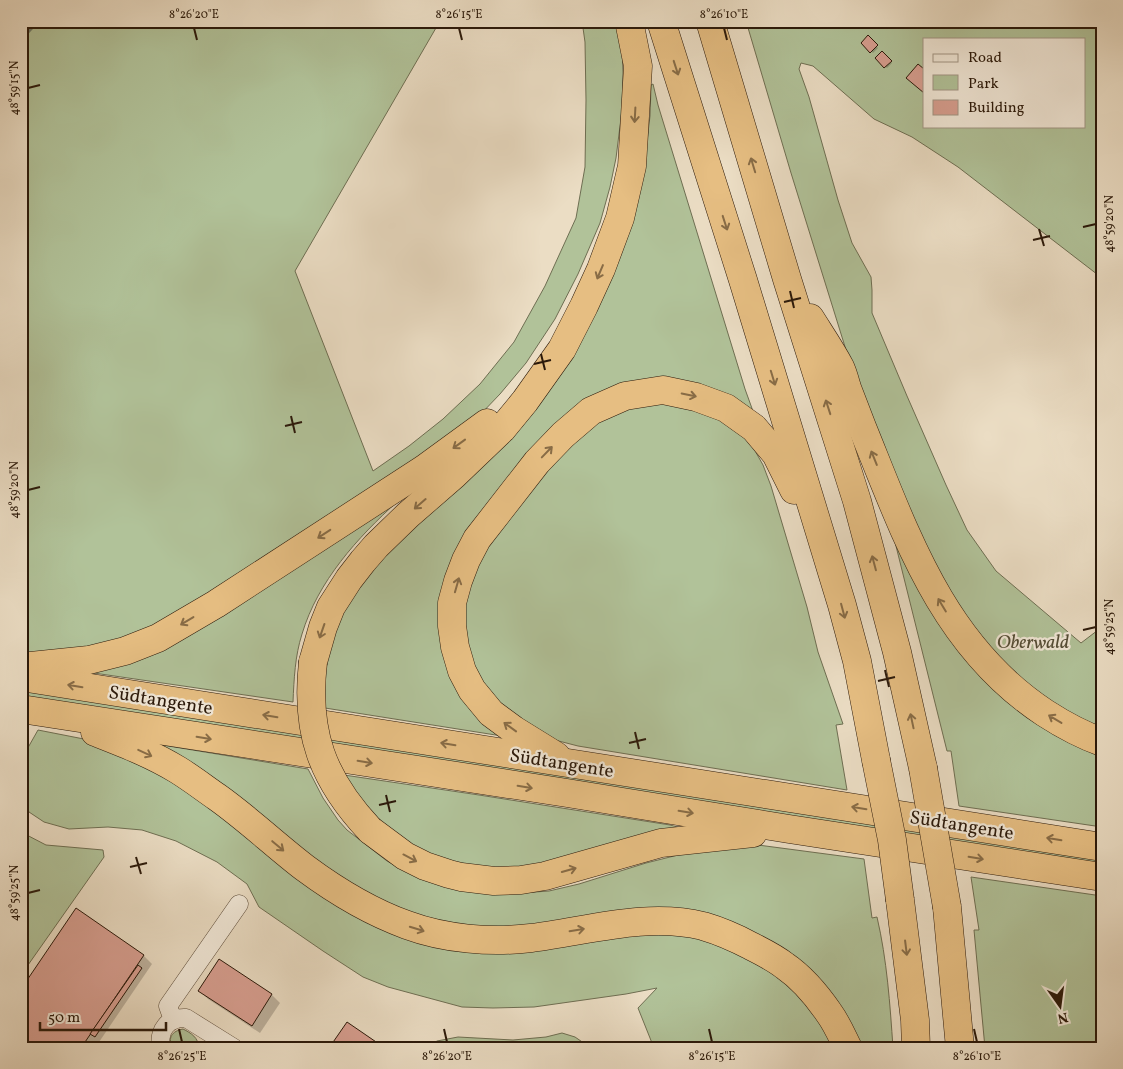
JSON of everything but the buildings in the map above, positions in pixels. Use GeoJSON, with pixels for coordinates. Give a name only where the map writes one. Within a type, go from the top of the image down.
{"type":"FeatureCollection","features":[{"type":"Feature","properties":{"kind":"highway"},"geometry":{"type":"LineString","coordinates":[[629,21],[638,66],[632,166],[620,218],[601,269],[562,349],[525,402],[502,429],[376,546],[349,579],[332,607],[323,627],[313,662],[311,679],[312,715],[318,746],[322,759],[335,785],[348,805],[370,830],[405,856],[425,866],[461,877],[521,880],[545,876],[661,844],[789,829]]}},
{"type":"Feature","properties":{"kind":"highway"},"geometry":{"type":"LineString","coordinates":[[661,21],[746,289],[857,660],[892,840],[916,1048]]}},
{"type":"Feature","properties":{"kind":"highway"},"geometry":{"type":"LineString","coordinates":[[710,21],[787,279],[857,501],[897,652],[923,768],[937,842],[947,907],[960,1048]]}},
{"type":"Feature","properties":{"kind":"highway"},"geometry":{"type":"LineString","coordinates":[[787,279],[840,367],[903,527],[944,609],[988,666],[1020,695],[1070,728],[1102,742]]}},
{"type":"Feature","properties":{"kind":"highway"},"geometry":{"type":"LineString","coordinates":[[21,667],[88,660],[125,652],[158,638],[216,604],[424,469],[488,423],[539,381]]}},
{"type":"Feature","properties":{"kind":"highway"},"geometry":{"type":"LineString","coordinates":[[566,762],[514,730],[491,713],[472,690],[462,671],[454,647],[452,603],[466,560],[477,539],[537,462],[562,435],[590,411],[625,396],[664,390],[696,396],[726,408],[754,428],[776,454],[824,547]]}},
{"type":"Feature","properties":{"kind":"highway","name":"Südtangente"},"geometry":{"type":"LineString","coordinates":[[21,677],[1102,847]]}},
{"type":"Feature","properties":{"kind":"highway","name":"Südtangente"},"geometry":{"type":"LineString","coordinates":[[21,709],[1102,878]]}},
{"type":"Feature","properties":{"kind":"highway"},"geometry":{"type":"LineString","coordinates":[[52,714],[132,747],[177,769],[218,798],[305,868],[350,898],[406,925],[435,934],[502,940],[530,938],[620,924],[676,922],[703,926],[734,937],[786,966],[807,986],[830,1014],[848,1048]]}},
{"type":"Feature","properties":{"kind":"street"},"geometry":{"type":"LineString","coordinates":[[173,1020],[168,1006],[239,904]]}},
{"type":"Feature","properties":{"kind":"street"},"geometry":{"type":"LineString","coordinates":[[161,1048],[160,1040],[163,1030],[168,1023],[180,1018],[186,1018],[234,1048]]}},
{"type":"Feature","properties":{"kind":"green space"},"geometry":{"type":"Polygon","coordinates":[[[21,21],[440,21],[295,271],[373,471],[443,419],[480,384],[514,342],[545,286],[576,218],[585,167],[585,42],[582,21],[617,21],[622,48],[623,72],[622,110],[616,158],[600,223],[578,274],[555,319],[526,363],[478,417],[301,539],[123,644],[21,656],[21,21]]]}},
{"type":"Feature","properties":{"kind":"green space","name":"Oberwald"},"geometry":{"type":"Polygon","coordinates":[[[746,21],[1102,21],[1102,278],[958,167],[912,137],[874,119],[813,66],[801,63],[799,69],[852,243],[871,277],[872,313],[967,530],[996,571],[1081,643],[1102,627],[1102,729],[1067,713],[1005,667],[961,615],[917,527],[851,366],[746,21]]]}},
{"type":"Feature","properties":{"kind":"green space"},"geometry":{"type":"Polygon","coordinates":[[[653,84],[754,414],[742,406],[592,400],[444,607],[502,736],[325,708],[326,664],[338,617],[368,571],[491,456],[644,167],[650,116],[651,85],[653,84]]]}},
{"type":"Feature","properties":{"kind":"green space"},"geometry":{"type":"Polygon","coordinates":[[[662,402],[715,415],[740,432],[754,449],[763,465],[807,607],[818,652],[843,724],[836,725],[847,790],[578,746],[551,739],[487,696],[462,636],[469,570],[561,448],[614,410],[662,402]]]}},
{"type":"Feature","properties":{"kind":"green space"},"geometry":{"type":"Polygon","coordinates":[[[398,501],[354,545],[318,596],[300,642],[295,668],[293,702],[80,671],[398,501]]]}},
{"type":"Feature","properties":{"kind":"green space"},"geometry":{"type":"Polygon","coordinates":[[[892,530],[930,606],[1102,753],[1102,827],[959,806],[951,751],[947,751],[892,530]]]}},
{"type":"Feature","properties":{"kind":"green space"},"geometry":{"type":"Polygon","coordinates":[[[21,689],[1102,856],[1102,867],[21,698],[21,689]]]}},
{"type":"Feature","properties":{"kind":"green space"},"geometry":{"type":"Polygon","coordinates":[[[38,730],[94,741],[148,762],[384,926],[603,935],[693,933],[751,954],[805,997],[838,1048],[654,1048],[638,1008],[657,988],[534,1007],[493,1008],[462,1007],[388,987],[363,977],[259,907],[247,884],[217,862],[176,841],[142,830],[108,827],[69,829],[44,822],[29,812],[21,800],[21,760],[38,730]]]}},
{"type":"Feature","properties":{"kind":"green space"},"geometry":{"type":"Polygon","coordinates":[[[150,743],[308,769],[323,798],[338,820],[347,830],[387,861],[409,873],[507,894],[549,891],[686,853],[758,845],[864,859],[872,918],[877,917],[886,966],[893,1048],[855,1048],[724,924],[497,935],[372,903],[150,743]]]}},
{"type":"Feature","properties":{"kind":"green space"},"geometry":{"type":"Polygon","coordinates":[[[344,775],[681,828],[499,875],[420,852],[373,816],[344,775]]]}},
{"type":"Feature","properties":{"kind":"green space"},"geometry":{"type":"Polygon","coordinates":[[[21,832],[46,845],[103,850],[104,857],[21,975],[21,832]]]}},
{"type":"Feature","properties":{"kind":"green space"},"geometry":{"type":"Polygon","coordinates":[[[971,877],[1102,896],[1102,1048],[985,1048],[974,930],[979,930],[971,877]]]}},
{"type":"Feature","properties":{"kind":"green space"},"geometry":{"type":"Polygon","coordinates":[[[183,1029],[196,1038],[198,1047],[173,1048],[170,1041],[173,1033],[183,1029]]]}},
{"type":"Feature","properties":{"kind":"green space"},"geometry":{"type":"Polygon","coordinates":[[[562,1033],[575,1037],[591,1048],[426,1048],[437,1041],[458,1037],[513,1040],[546,1037],[562,1033]]]}},
{"type":"Feature","properties":{"kind":"waterway"},"geometry":{"type":"LineString","coordinates":[[21,38],[37,21]]}}]}
